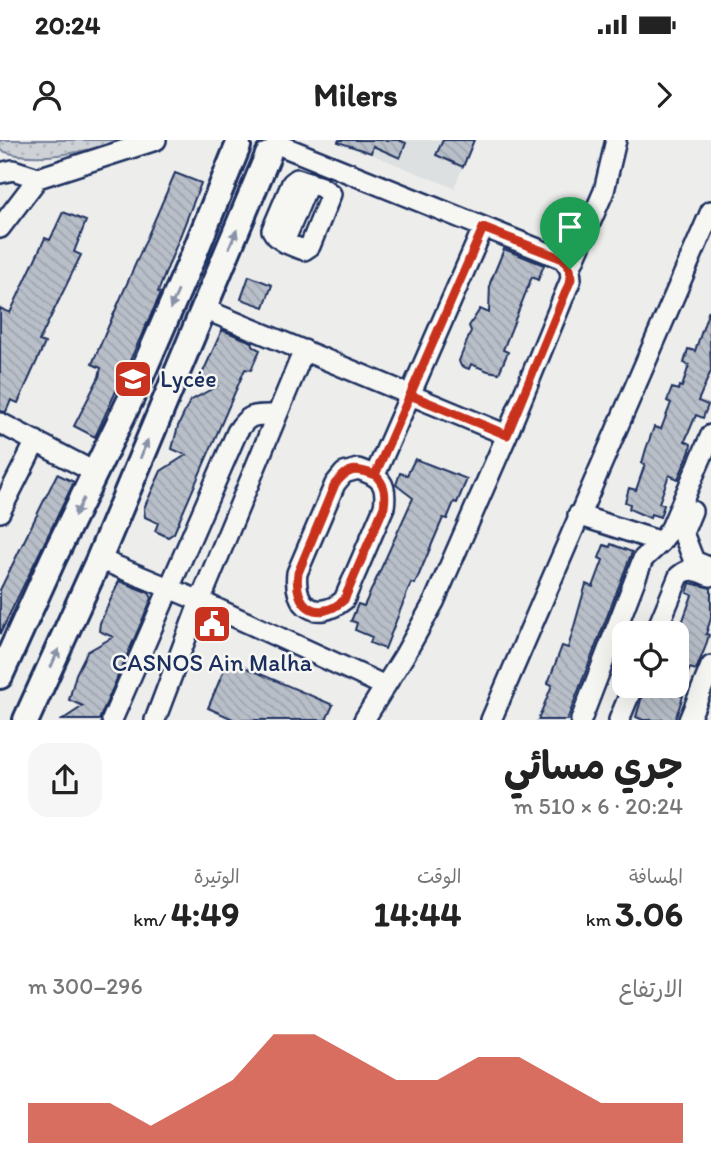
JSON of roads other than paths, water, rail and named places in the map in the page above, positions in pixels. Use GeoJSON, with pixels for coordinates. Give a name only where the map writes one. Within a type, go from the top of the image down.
{"type":"FeatureCollection","features":[{"type":"Feature","properties":{"kind":"main road"},"geometry":{"type":"LineString","coordinates":[[237,143],[241,152],[251,158],[263,158],[274,146]]}},
{"type":"Feature","properties":{"kind":"main road"},"geometry":{"type":"LineString","coordinates":[[0,676],[184,279],[237,143]]}},
{"type":"Feature","properties":{"kind":"main road"},"geometry":{"type":"LineString","coordinates":[[26,720],[99,559],[274,146]]}},
{"type":"Feature","properties":{"kind":"street"},"geometry":{"type":"LineString","coordinates":[[0,228],[38,178],[156,140]]}},
{"type":"Feature","properties":{"kind":"street"},"geometry":{"type":"LineString","coordinates":[[363,720],[434,602],[507,435],[571,279],[570,269],[604,191],[615,140]]}},
{"type":"Feature","properties":{"kind":"street"},"geometry":{"type":"LineString","coordinates":[[274,146],[331,166],[563,259],[570,269]]}},
{"type":"Feature","properties":{"kind":"street"},"geometry":{"type":"LineString","coordinates":[[315,185],[331,166]]}},
{"type":"Feature","properties":{"kind":"street"},"geometry":{"type":"LineString","coordinates":[[0,173],[13,170],[38,178]]}},
{"type":"Feature","properties":{"kind":"street"},"geometry":{"type":"LineString","coordinates":[[298,179],[315,185],[329,191],[331,197],[310,246],[304,250],[284,242],[275,236],[272,230],[292,183],[298,179]]}},
{"type":"Feature","properties":{"kind":"street"},"geometry":{"type":"LineString","coordinates":[[491,720],[711,211]]}},
{"type":"Feature","properties":{"kind":"street"},"geometry":{"type":"LineString","coordinates":[[375,475],[483,228]]}},
{"type":"Feature","properties":{"kind":"street"},"geometry":{"type":"LineString","coordinates":[[204,309],[507,435]]}},
{"type":"Feature","properties":{"kind":"street"},"geometry":{"type":"LineString","coordinates":[[156,720],[200,601],[304,350]]}},
{"type":"Feature","properties":{"kind":"street"},"geometry":{"type":"LineString","coordinates":[[112,720],[237,432],[246,418],[276,415]]}},
{"type":"Feature","properties":{"kind":"street"},"geometry":{"type":"LineString","coordinates":[[0,423],[96,473]]}},
{"type":"Feature","properties":{"kind":"street"},"geometry":{"type":"LineString","coordinates":[[580,720],[643,559],[671,528],[711,435]]}},
{"type":"Feature","properties":{"kind":"street"},"geometry":{"type":"LineString","coordinates":[[0,512],[36,441]]}},
{"type":"Feature","properties":{"kind":"street"},"geometry":{"type":"LineString","coordinates":[[711,466],[683,533],[694,561],[711,568]]}},
{"type":"Feature","properties":{"kind":"street"},"geometry":{"type":"LineString","coordinates":[[358,469],[375,475],[382,481],[386,495],[384,507],[344,600],[323,611],[308,608],[299,599],[296,585],[298,573],[335,484],[344,473],[358,469]]}},
{"type":"Feature","properties":{"kind":"street"},"geometry":{"type":"LineString","coordinates":[[578,515],[661,542]]}},
{"type":"Feature","properties":{"kind":"street"},"geometry":{"type":"LineString","coordinates":[[99,559],[200,601],[385,686]]}},
{"type":"Feature","properties":{"kind":"street"},"geometry":{"type":"LineString","coordinates":[[660,621],[679,576],[692,569],[711,577]]}},
{"type":"Feature","properties":{"kind":"street"},"geometry":{"type":"LineString","coordinates":[[689,720],[711,666]]}},
{"type":"Feature","properties":{"kind":"street"},"geometry":{"type":"LineString","coordinates":[[619,720],[628,698]]}},
{"type":"Feature","properties":{"kind":"place","name":"Lycėe"},"geometry":{"type":"Point","coordinates":[133,379]}},
{"type":"Feature","properties":{"kind":"place","name":"CASNOS Ain Malha"},"geometry":{"type":"Point","coordinates":[212,624]}}]}
